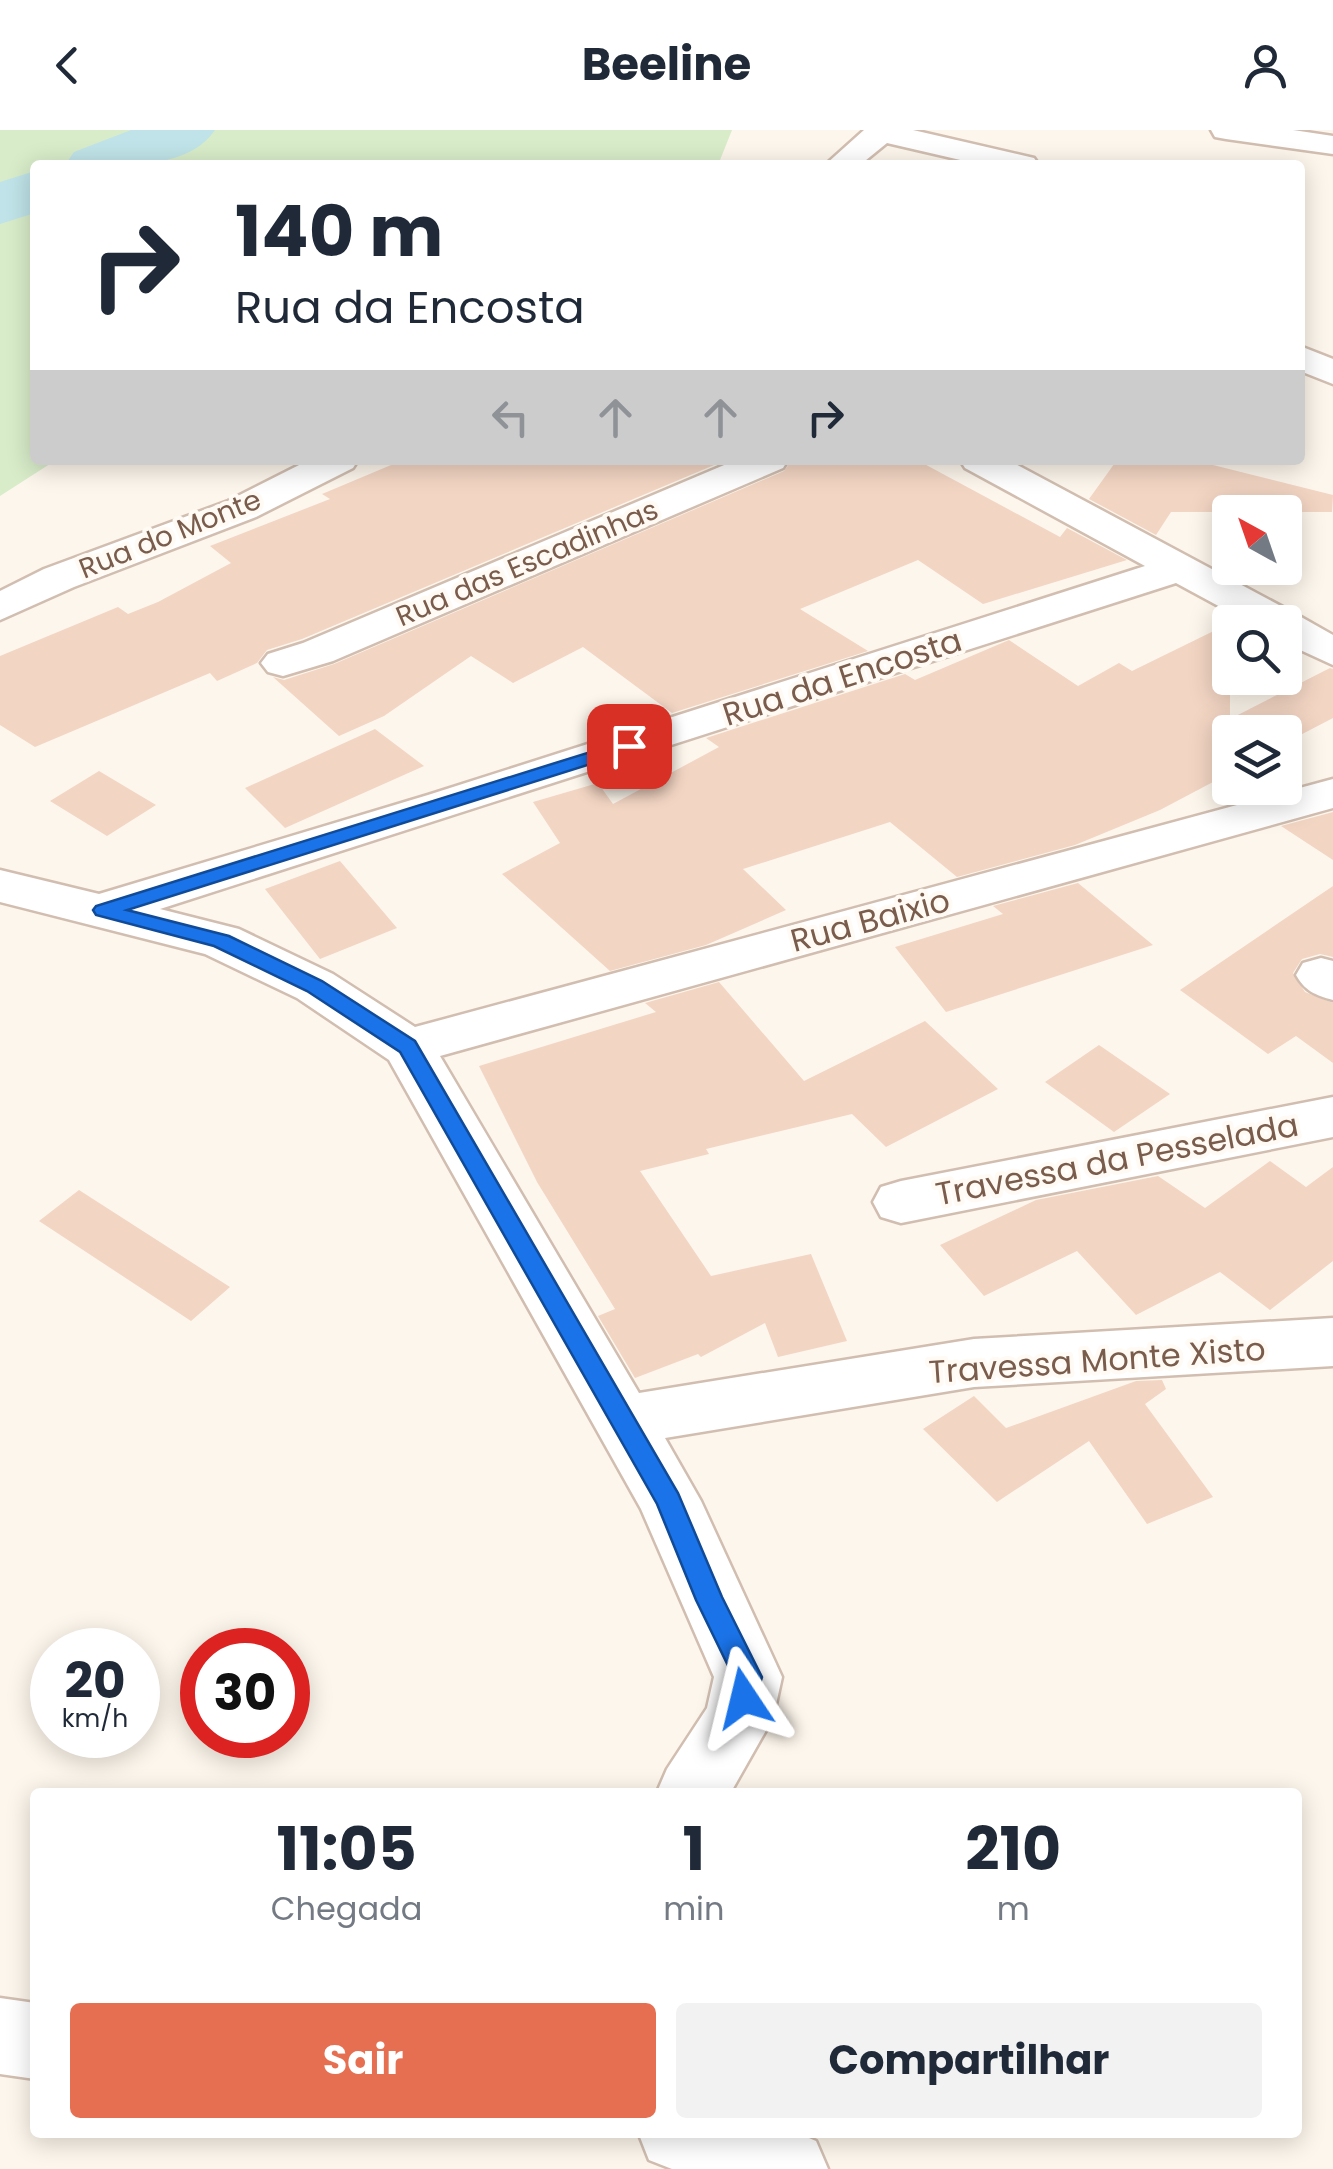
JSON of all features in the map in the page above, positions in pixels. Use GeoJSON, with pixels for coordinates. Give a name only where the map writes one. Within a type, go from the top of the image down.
{"type":"FeatureCollection","features":[{"type":"Feature","properties":{"kind":"street"},"geometry":{"type":"LineString","coordinates":[[1226,130],[1333,145]]}},
{"type":"Feature","properties":{"kind":"street"},"geometry":{"type":"LineString","coordinates":[[848,160],[882,131],[1001,160]]}},
{"type":"Feature","properties":{"kind":"street"},"geometry":{"type":"LineString","coordinates":[[1305,359],[1333,373]]}},
{"type":"Feature","properties":{"kind":"street","name":"Rua do Monte"},"geometry":{"type":"LineString","coordinates":[[0,607],[59,578],[242,509],[330,465]]}},
{"type":"Feature","properties":{"kind":"street","name":"Rua das Escadinhas"},"geometry":{"type":"LineString","coordinates":[[283,663],[318,652],[757,465]]}},
{"type":"Feature","properties":{"kind":"street"},"geometry":{"type":"LineString","coordinates":[[1000,465],[1045,475],[1180,568],[1247,605]]}},
{"type":"Feature","properties":{"kind":"street","name":"Rua da Encosta"},"geometry":{"type":"LineString","coordinates":[[103,910],[445,805],[1180,568]]}},
{"type":"Feature","properties":{"kind":"street"},"geometry":{"type":"LineString","coordinates":[[1302,635],[1333,652]]}},
{"type":"Feature","properties":{"kind":"street","name":"Rua Baixio"},"geometry":{"type":"LineString","coordinates":[[408,1046],[1333,793]]}},
{"type":"Feature","properties":{"kind":"street"},"geometry":{"type":"LineString","coordinates":[[0,886],[221,940],[315,986],[408,1046],[669,1501],[710,1600],[748,1677],[738,1718],[694,1788]]}},
{"type":"Feature","properties":{"kind":"street","name":"Travessa da Pesselada"},"geometry":{"type":"LineString","coordinates":[[901,1202],[1333,1116]]}},
{"type":"Feature","properties":{"kind":"street","name":"Travessa Monte Xisto"},"geometry":{"type":"LineString","coordinates":[[625,1420],[974,1363],[1333,1342]]}},
{"type":"Feature","properties":{"kind":"street"},"geometry":{"type":"LineString","coordinates":[[0,2036],[30,2040]]}},
{"type":"Feature","properties":{"kind":"street"},"geometry":{"type":"LineString","coordinates":[[695,2138],[788,2169]]}},
{"type":"Feature","properties":{"kind":"green space"},"geometry":{"type":"Polygon","coordinates":[[[0,130],[732,130],[720,160],[30,160],[30,465],[48,465],[0,496],[0,130]]]}},
{"type":"Feature","properties":{"kind":"building"},"geometry":{"type":"Polygon","coordinates":[[[391,465],[714,465],[302,639],[267,650],[257,663],[217,681],[210,673],[35,747],[0,725],[0,656],[118,607],[128,614],[158,602],[231,563],[210,546],[330,499],[322,494],[391,465]]]}},
{"type":"Feature","properties":{"kind":"building"},"geometry":{"type":"Polygon","coordinates":[[[788,465],[926,465],[1060,537],[1067,528],[1127,560],[983,604],[918,560],[800,609],[868,651],[672,713],[583,647],[513,683],[471,656],[384,716],[339,736],[273,677],[284,680],[334,664],[784,471],[788,465]]]}},
{"type":"Feature","properties":{"kind":"building"},"geometry":{"type":"Polygon","coordinates":[[[1113,465],[1213,465],[1333,495],[1332,512],[1302,512],[1302,495],[1212,495],[1212,512],[1171,512],[1156,535],[1089,499],[1113,465]]]}},
{"type":"Feature","properties":{"kind":"building"},"geometry":{"type":"Polygon","coordinates":[[[1212,632],[1212,695],[1230,695],[1230,715],[1212,715],[1212,783],[1160,810],[1075,845],[957,877],[890,822],[743,869],[786,910],[706,945],[610,971],[502,874],[560,843],[533,802],[598,783],[613,804],[719,747],[706,738],[905,674],[915,680],[1009,640],[1078,686],[1119,663],[1132,671],[1212,632]]]}},
{"type":"Feature","properties":{"kind":"building"},"geometry":{"type":"Polygon","coordinates":[[[1330,668],[1333,718],[1302,734],[1302,715],[1238,715],[1277,695],[1302,695],[1302,682],[1330,668]]]}},
{"type":"Feature","properties":{"kind":"building"},"geometry":{"type":"Polygon","coordinates":[[[375,729],[424,766],[285,828],[245,788],[375,729]]]}},
{"type":"Feature","properties":{"kind":"building"},"geometry":{"type":"Polygon","coordinates":[[[99,771],[156,805],[107,836],[50,801],[99,771]]]}},
{"type":"Feature","properties":{"kind":"building"},"geometry":{"type":"Polygon","coordinates":[[[1333,812],[1333,860],[1281,826],[1333,812]]]}},
{"type":"Feature","properties":{"kind":"building"},"geometry":{"type":"Polygon","coordinates":[[[340,861],[397,928],[320,959],[265,889],[340,861]]]}},
{"type":"Feature","properties":{"kind":"building"},"geometry":{"type":"Polygon","coordinates":[[[1078,883],[1153,945],[946,1012],[895,947],[1003,914],[993,906],[1078,883]]]}},
{"type":"Feature","properties":{"kind":"building"},"geometry":{"type":"Polygon","coordinates":[[[1333,886],[1333,957],[1320,954],[1302,959],[1293,973],[1305,992],[1333,1003],[1333,1063],[1296,1036],[1268,1054],[1180,990],[1333,886]]]}},
{"type":"Feature","properties":{"kind":"building"},"geometry":{"type":"Polygon","coordinates":[[[719,982],[804,1081],[925,1021],[998,1089],[886,1147],[852,1114],[706,1149],[709,1154],[640,1171],[711,1276],[811,1254],[847,1341],[778,1357],[765,1323],[701,1357],[698,1354],[635,1378],[598,1316],[615,1309],[537,1182],[479,1066],[656,1012],[645,1003],[719,982]]]}},
{"type":"Feature","properties":{"kind":"building"},"geometry":{"type":"Polygon","coordinates":[[[1099,1045],[1170,1094],[1114,1132],[1045,1082],[1099,1045]]]}},
{"type":"Feature","properties":{"kind":"building"},"geometry":{"type":"Polygon","coordinates":[[[1270,1161],[1306,1187],[1333,1167],[1333,1261],[1270,1310],[1220,1272],[1136,1315],[1077,1251],[984,1296],[940,1245],[1036,1200],[1158,1176],[1205,1208],[1270,1161]]]}},
{"type":"Feature","properties":{"kind":"building"},"geometry":{"type":"Polygon","coordinates":[[[79,1190],[230,1287],[191,1321],[39,1221],[79,1190]]]}},
{"type":"Feature","properties":{"kind":"building"},"geometry":{"type":"Polygon","coordinates":[[[1162,1380],[1166,1389],[1145,1404],[1213,1497],[1147,1524],[1089,1441],[997,1502],[923,1429],[974,1396],[1006,1428],[1136,1381],[1162,1380]]]}},
{"type":"Feature","properties":{"kind":"waterway"},"geometry":{"type":"LineString","coordinates":[[109,160],[185,130]]}},
{"type":"Feature","properties":{"kind":"waterway"},"geometry":{"type":"LineString","coordinates":[[0,205],[30,192]]}},
{"type":"Feature","properties":{"kind":"route"},"geometry":{"type":"LineString","coordinates":[[629,746],[103,910],[221,940],[315,986],[408,1046],[669,1501],[710,1600],[748,1677],[744,1698]]}}]}
